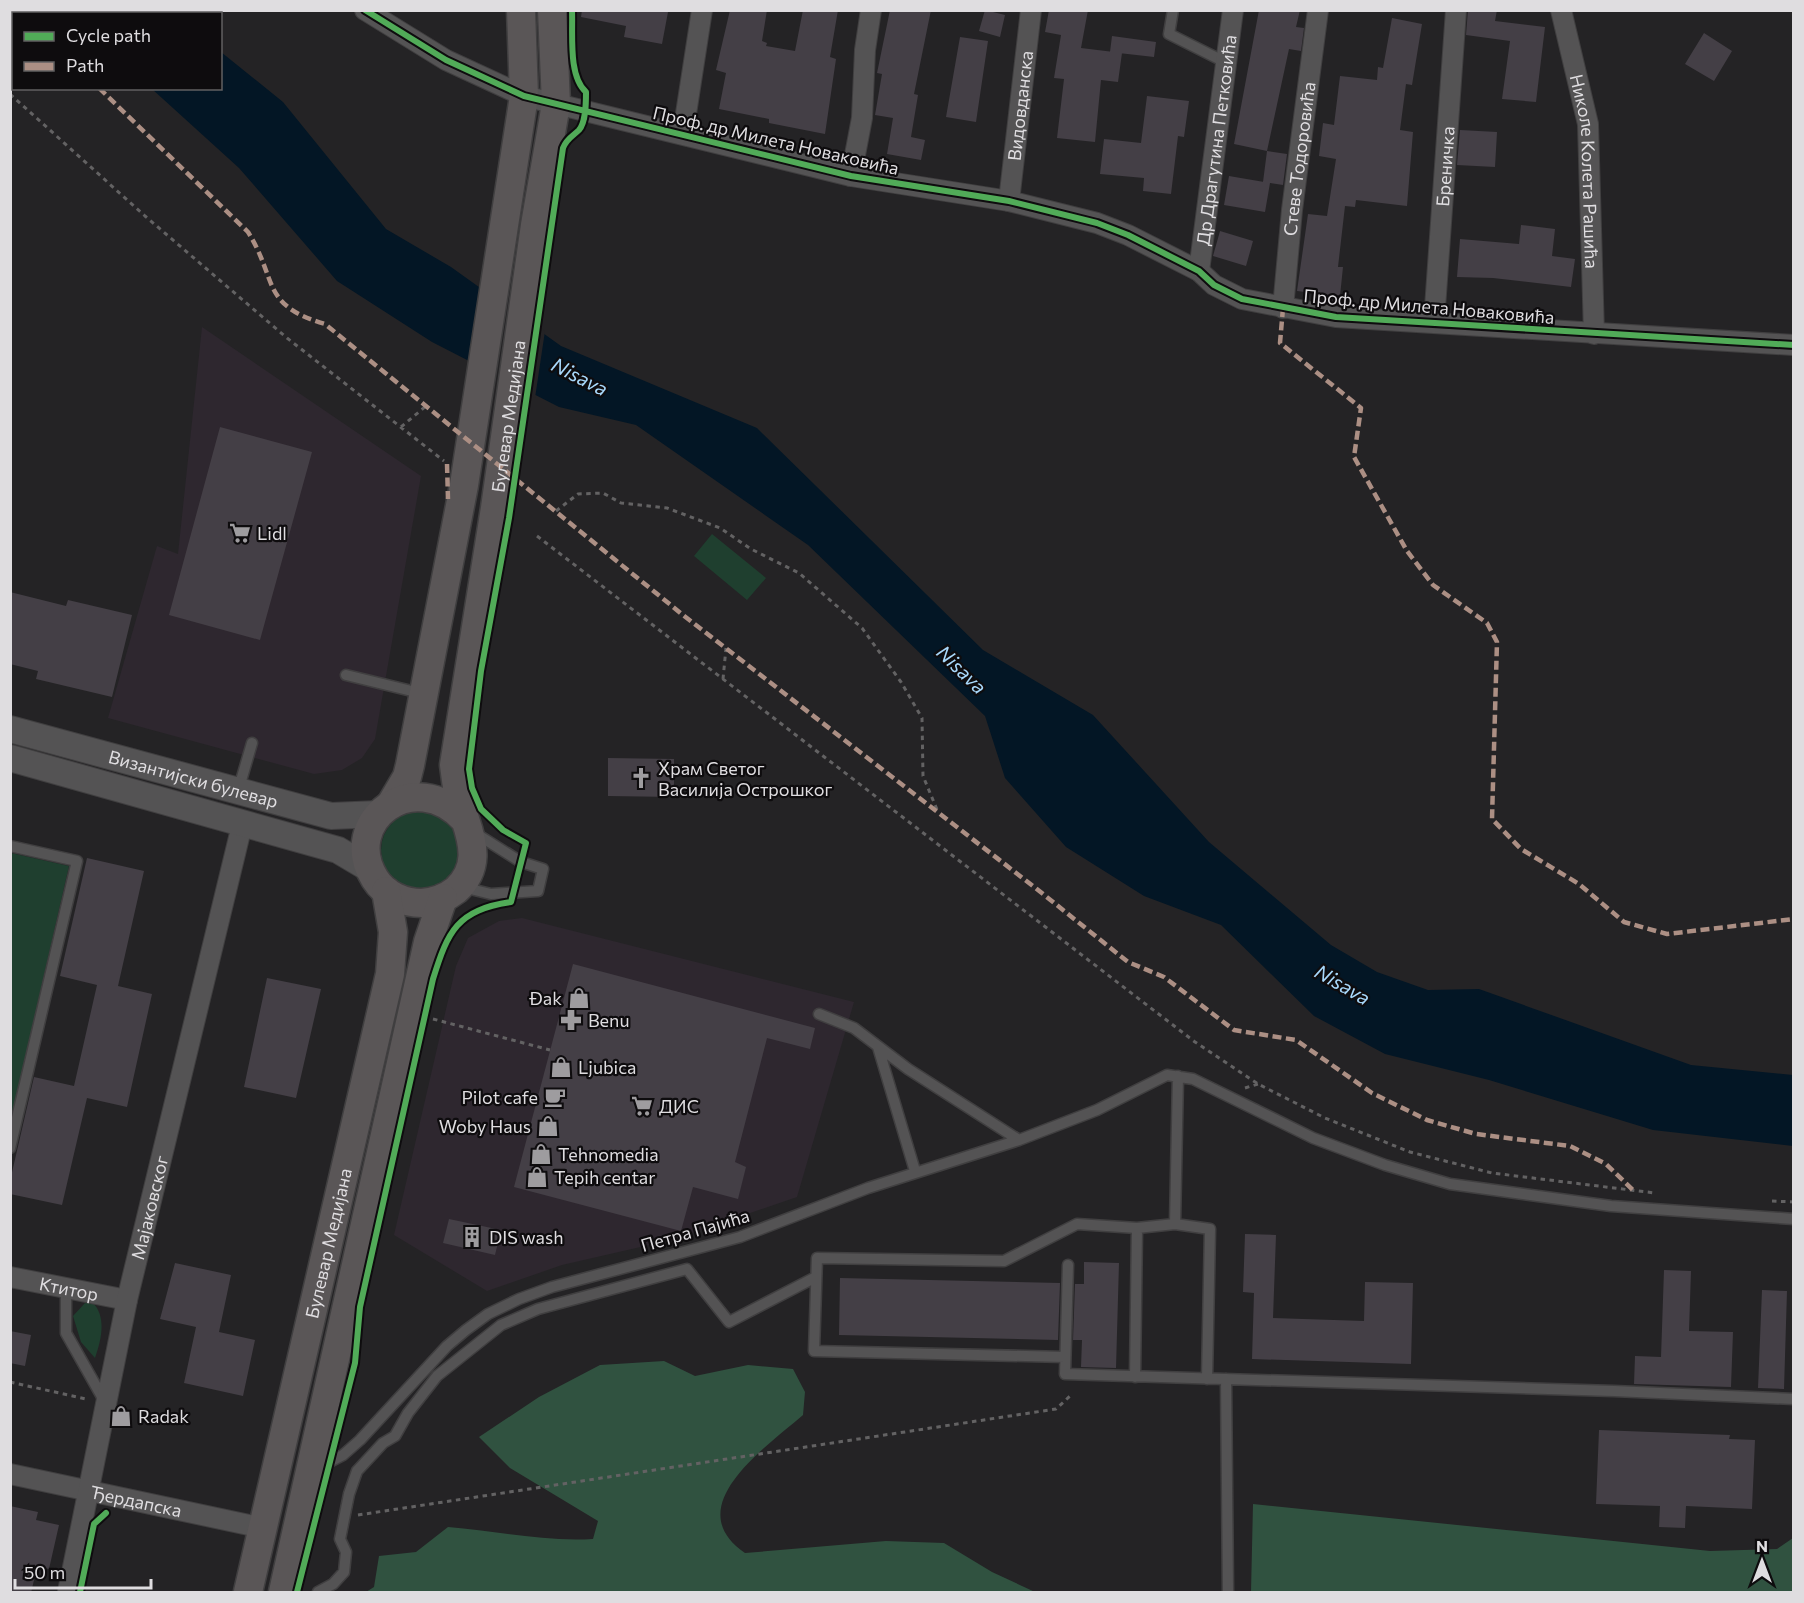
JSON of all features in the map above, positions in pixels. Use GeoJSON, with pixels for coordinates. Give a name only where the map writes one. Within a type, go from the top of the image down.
{"type":"FeatureCollection","features":[{"type":"Feature","properties":{"kind":"main road","name":"Булевар Медијана"},"geometry":{"type":"LineString","coordinates":[[248,1593],[390,975],[393,932],[367,840],[371,826],[407,777],[424,694],[455,475],[508,203],[524,96],[521,10]]}},
{"type":"Feature","properties":{"kind":"main road","name":"Булевар Медијана"},"geometry":{"type":"LineString","coordinates":[[283,1593],[428,942],[451,892],[471,866],[474,854],[454,765],[495,508],[535,225],[556,104],[552,10]]}},
{"type":"Feature","properties":{"kind":"main road"},"geometry":{"type":"LineString","coordinates":[[385,809],[406,798],[423,796],[439,799],[454,807],[468,825]]}},
{"type":"Feature","properties":{"kind":"main road"},"geometry":{"type":"LineString","coordinates":[[378,880],[413,903],[451,892]]}},
{"type":"Feature","properties":{"kind":"street"},"geometry":{"type":"LineString","coordinates":[[365,10],[446,60],[524,96]]}},
{"type":"Feature","properties":{"kind":"street"},"geometry":{"type":"LineString","coordinates":[[683,133],[702,10]]}},
{"type":"Feature","properties":{"kind":"street"},"geometry":{"type":"LineString","coordinates":[[851,176],[862,118],[865,50],[871,10]]}},
{"type":"Feature","properties":{"kind":"street","name":"Видовданска"},"geometry":{"type":"LineString","coordinates":[[1009,201],[1031,10]]}},
{"type":"Feature","properties":{"kind":"street","name":"Др Драгутина Петковића"},"geometry":{"type":"LineString","coordinates":[[1199,271],[1233,10]]}},
{"type":"Feature","properties":{"kind":"street","name":"Стеве Тодоровића"},"geometry":{"type":"LineString","coordinates":[[1283,308],[1292,210],[1318,10]]}},
{"type":"Feature","properties":{"kind":"street","name":"Бреничка"},"geometry":{"type":"LineString","coordinates":[[1434,322],[1456,10]]}},
{"type":"Feature","properties":{"kind":"street","name":"Николе Колета Рашића"},"geometry":{"type":"LineString","coordinates":[[1561,10],[1588,124],[1594,334]]}},
{"type":"Feature","properties":{"kind":"street","name":"Проф. др Милета Новаковића"},"geometry":{"type":"LineString","coordinates":[[524,96],[683,133],[851,176],[1009,201],[1097,224],[1128,235],[1199,271],[1214,285],[1242,299],[1283,308],[1336,317],[1794,345]]}},
{"type":"Feature","properties":{"kind":"street","name":"Византијски булевар"},"geometry":{"type":"LineString","coordinates":[[10,729],[331,816],[385,809]]}},
{"type":"Feature","properties":{"kind":"street","name":"Византијски булевар"},"geometry":{"type":"LineString","coordinates":[[10,758],[242,825],[338,850],[378,880]]}},
{"type":"Feature","properties":{"kind":"street","name":"Мајаковског"},"geometry":{"type":"LineString","coordinates":[[68,1593],[127,1300],[242,825]]}},
{"type":"Feature","properties":{"kind":"street","name":"Ктитор"},"geometry":{"type":"LineString","coordinates":[[10,1277],[127,1300]]}},
{"type":"Feature","properties":{"kind":"street","name":"Ђердапска"},"geometry":{"type":"LineString","coordinates":[[10,1474],[263,1528]]}},
{"type":"Feature","properties":{"kind":"lane"},"geometry":{"type":"LineString","coordinates":[[1173,10],[1169,34],[1227,63]]}},
{"type":"Feature","properties":{"kind":"lane"},"geometry":{"type":"LineString","coordinates":[[346,675],[424,694]]}},
{"type":"Feature","properties":{"kind":"lane"},"geometry":{"type":"LineString","coordinates":[[238,792],[252,743]]}},
{"type":"Feature","properties":{"kind":"lane"},"geometry":{"type":"LineString","coordinates":[[451,892],[492,894],[538,891],[543,869],[521,862],[468,825]]}},
{"type":"Feature","properties":{"kind":"lane"},"geometry":{"type":"LineString","coordinates":[[10,846],[77,861],[10,1148]]}},
{"type":"Feature","properties":{"kind":"lane"},"geometry":{"type":"LineString","coordinates":[[819,1014],[854,1028],[908,1069],[1019,1140]]}},
{"type":"Feature","properties":{"kind":"lane"},"geometry":{"type":"LineString","coordinates":[[878,1047],[915,1172]]}},
{"type":"Feature","properties":{"kind":"lane","name":"Петра Пајића"},"geometry":{"type":"LineString","coordinates":[[311,1472],[343,1455],[447,1346],[488,1314],[552,1287],[740,1236],[915,1172],[1019,1140],[1097,1110],[1167,1075],[1178,1076]]}},
{"type":"Feature","properties":{"kind":"lane"},"geometry":{"type":"LineString","coordinates":[[1175,1224],[1178,1076],[1206,1084],[1313,1138],[1385,1165],[1450,1184],[1611,1206],[1794,1219]]}},
{"type":"Feature","properties":{"kind":"lane"},"geometry":{"type":"LineString","coordinates":[[1065,1357],[814,1351],[817,1258],[1004,1261],[1077,1224],[1137,1228],[1175,1224],[1210,1229],[1208,1379]]}},
{"type":"Feature","properties":{"kind":"lane"},"geometry":{"type":"LineString","coordinates":[[1135,1377],[1137,1228]]}},
{"type":"Feature","properties":{"kind":"lane"},"geometry":{"type":"LineString","coordinates":[[1068,1265],[1065,1374],[1614,1391],[1794,1400]]}},
{"type":"Feature","properties":{"kind":"lane"},"geometry":{"type":"LineString","coordinates":[[318,1593],[333,1584],[344,1572],[346,1552],[339,1539],[357,1471],[383,1443],[395,1436],[408,1413],[437,1376],[501,1326],[538,1310],[687,1269],[729,1322],[816,1277]]}},
{"type":"Feature","properties":{"kind":"lane"},"geometry":{"type":"LineString","coordinates":[[66,1289],[66,1333],[105,1403]]}},
{"type":"Feature","properties":{"kind":"lane"},"geometry":{"type":"LineString","coordinates":[[1226,1379],[1228,1593]]}},
{"type":"Feature","properties":{"kind":"path"},"geometry":{"type":"LineString","coordinates":[[10,94],[145,216],[278,330],[401,427],[455,475]]}},
{"type":"Feature","properties":{"kind":"path"},"geometry":{"type":"LineString","coordinates":[[401,427],[426,406]]}},
{"type":"Feature","properties":{"kind":"path"},"geometry":{"type":"LineString","coordinates":[[556,511],[578,494],[603,493],[621,503],[686,513],[720,528],[751,549],[799,573],[862,628],[922,718],[923,776],[938,812]]}},
{"type":"Feature","properties":{"kind":"path"},"geometry":{"type":"LineString","coordinates":[[537,536],[1195,1042],[1258,1084],[1325,1118],[1410,1152],[1492,1173],[1634,1191]]}},
{"type":"Feature","properties":{"kind":"path"},"geometry":{"type":"LineString","coordinates":[[723,679],[726,648]]}},
{"type":"Feature","properties":{"kind":"path"},"geometry":{"type":"LineString","coordinates":[[429,1018],[550,1050]]}},
{"type":"Feature","properties":{"kind":"path"},"geometry":{"type":"LineString","coordinates":[[10,1382],[105,1403]]}},
{"type":"Feature","properties":{"kind":"path"},"geometry":{"type":"LineString","coordinates":[[344,1518],[1056,1409],[1070,1396]]}},
{"type":"Feature","properties":{"kind":"shaded area"},"geometry":{"type":"Polygon","coordinates":[[[202,327],[421,476],[375,739],[362,758],[342,770],[314,774],[108,718],[157,546],[178,554],[202,327]]]}},
{"type":"Feature","properties":{"kind":"shaded area"},"geometry":{"type":"Polygon","coordinates":[[[522,918],[854,1002],[797,1197],[671,1240],[562,1265],[487,1291],[394,1235],[456,966],[468,938],[499,921],[522,918]]]}},
{"type":"Feature","properties":{"kind":"green space"},"geometry":{"type":"Polygon","coordinates":[[[712,534],[766,578],[747,600],[694,556],[712,534]]]}},
{"type":"Feature","properties":{"kind":"green space"},"geometry":{"type":"Polygon","coordinates":[[[420,811],[435,814],[448,822],[456,835],[459,850],[456,865],[448,878],[435,886],[420,889],[405,886],[392,878],[384,865],[381,850],[384,835],[392,822],[405,814],[420,811]]]}},
{"type":"Feature","properties":{"kind":"green space"},"geometry":{"type":"Polygon","coordinates":[[[10,853],[69,866],[11,1120],[10,853]]]}},
{"type":"Feature","properties":{"kind":"green space"},"geometry":{"type":"Polygon","coordinates":[[[85,1303],[93,1303],[100,1315],[102,1329],[95,1358],[81,1342],[73,1316],[85,1303]]]}},
{"type":"Feature","properties":{"kind":"green space"},"geometry":{"type":"Polygon","coordinates":[[[664,1361],[695,1376],[748,1365],[793,1369],[805,1392],[803,1415],[750,1461],[735,1479],[724,1498],[720,1517],[727,1535],[745,1553],[886,1541],[944,1543],[992,1572],[1035,1592],[366,1592],[374,1587],[379,1556],[416,1552],[448,1527],[539,1538],[593,1539],[598,1521],[510,1468],[479,1437],[539,1397],[600,1365],[664,1361]]]}},
{"type":"Feature","properties":{"kind":"green space"},"geometry":{"type":"Polygon","coordinates":[[[1253,1504],[1710,1551],[1777,1549],[1793,1538],[1793,1592],[1251,1592],[1253,1504]]]}},
{"type":"Feature","properties":{"kind":"water","name":"Nisava"},"geometry":{"type":"Polygon","coordinates":[[[222,53],[283,102],[386,229],[451,267],[561,346],[757,428],[983,650],[1093,715],[1209,842],[1331,945],[1377,972],[1428,990],[1479,989],[1691,1065],[1793,1075],[1793,1146],[1653,1130],[1489,1080],[1385,1054],[1314,1016],[1221,925],[1144,896],[1066,847],[1005,778],[985,716],[808,545],[636,425],[559,407],[432,342],[337,281],[239,168],[153,90],[222,90],[222,53]]]}},
{"type":"Feature","properties":{"kind":"pier"},"geometry":{"type":"Polygon","coordinates":[[[482,286],[545,331],[535,398],[470,364],[482,286]]]}},
{"type":"Feature","properties":{"kind":"building"},"geometry":{"type":"Polygon","coordinates":[[[582,10],[668,12],[662,44],[624,37],[626,26],[581,17],[582,10]]]}},
{"type":"Feature","properties":{"kind":"building"},"geometry":{"type":"Polygon","coordinates":[[[730,10],[767,10],[762,41],[767,43],[766,46],[795,51],[803,10],[838,10],[830,57],[836,59],[825,134],[769,123],[769,119],[719,109],[726,73],[716,70],[730,10]]]}},
{"type":"Feature","properties":{"kind":"building"},"geometry":{"type":"Polygon","coordinates":[[[890,10],[931,10],[914,94],[918,95],[911,137],[925,140],[921,160],[887,154],[893,118],[875,115],[882,74],[877,73],[890,10]]]}},
{"type":"Feature","properties":{"kind":"building"},"geometry":{"type":"Polygon","coordinates":[[[985,10],[1005,15],[1000,37],[979,31],[985,10]]]}},
{"type":"Feature","properties":{"kind":"building"},"geometry":{"type":"Polygon","coordinates":[[[1049,10],[1088,10],[1081,48],[1122,53],[1118,82],[1101,80],[1095,142],[1057,138],[1064,79],[1054,78],[1061,35],[1045,32],[1049,10]]]}},
{"type":"Feature","properties":{"kind":"building"},"geometry":{"type":"Polygon","coordinates":[[[1259,10],[1300,10],[1296,27],[1304,28],[1301,51],[1289,49],[1267,151],[1234,144],[1259,10]]]}},
{"type":"Feature","properties":{"kind":"building"},"geometry":{"type":"Polygon","coordinates":[[[1468,10],[1497,10],[1495,21],[1545,27],[1536,102],[1502,99],[1510,41],[1466,35],[1468,10]]]}},
{"type":"Feature","properties":{"kind":"building"},"geometry":{"type":"Polygon","coordinates":[[[1392,18],[1422,24],[1412,85],[1406,84],[1400,130],[1413,132],[1407,206],[1356,200],[1355,207],[1345,206],[1338,267],[1343,267],[1340,296],[1297,291],[1308,214],[1327,216],[1336,159],[1319,156],[1323,123],[1334,125],[1340,76],[1377,80],[1378,67],[1383,68],[1392,18]]]}},
{"type":"Feature","properties":{"kind":"building"},"geometry":{"type":"Polygon","coordinates":[[[1704,33],[1732,51],[1714,81],[1685,64],[1704,33]]]}},
{"type":"Feature","properties":{"kind":"building"},"geometry":{"type":"Polygon","coordinates":[[[1112,36],[1156,42],[1154,57],[1110,52],[1112,36]]]}},
{"type":"Feature","properties":{"kind":"building"},"geometry":{"type":"Polygon","coordinates":[[[960,37],[988,41],[976,122],[946,117],[960,37]]]}},
{"type":"Feature","properties":{"kind":"building"},"geometry":{"type":"Polygon","coordinates":[[[1147,96],[1189,101],[1184,137],[1178,136],[1171,194],[1143,191],[1144,178],[1100,174],[1104,139],[1141,143],[1147,96]]]}},
{"type":"Feature","properties":{"kind":"building"},"geometry":{"type":"Polygon","coordinates":[[[1460,130],[1497,132],[1495,167],[1457,165],[1460,130]]]}},
{"type":"Feature","properties":{"kind":"building"},"geometry":{"type":"Polygon","coordinates":[[[1267,151],[1287,154],[1283,185],[1263,182],[1267,151]]]}},
{"type":"Feature","properties":{"kind":"building"},"geometry":{"type":"Polygon","coordinates":[[[1229,176],[1270,183],[1265,212],[1224,205],[1229,176]]]}},
{"type":"Feature","properties":{"kind":"building"},"geometry":{"type":"Polygon","coordinates":[[[1521,225],[1555,229],[1552,256],[1575,259],[1571,287],[1493,278],[1457,277],[1460,239],[1519,244],[1521,225]]]}},
{"type":"Feature","properties":{"kind":"building"},"geometry":{"type":"Polygon","coordinates":[[[1220,231],[1253,241],[1246,266],[1213,256],[1220,231]]]}},
{"type":"Feature","properties":{"kind":"building","name":"Lidl"},"geometry":{"type":"Polygon","coordinates":[[[220,427],[312,452],[260,640],[169,615],[220,427]]]}},
{"type":"Feature","properties":{"kind":"building"},"geometry":{"type":"Polygon","coordinates":[[[10,592],[66,606],[68,600],[132,615],[112,697],[36,679],[38,671],[10,664],[10,592]]]}},
{"type":"Feature","properties":{"kind":"building","name":"Храм Светог Василија Острошког"},"geometry":{"type":"Polygon","coordinates":[[[608,758],[674,759],[674,797],[608,796],[608,758]]]}},
{"type":"Feature","properties":{"kind":"building"},"geometry":{"type":"Polygon","coordinates":[[[87,858],[144,871],[118,986],[152,994],[127,1107],[87,1098],[62,1205],[10,1194],[10,1181],[34,1077],[74,1086],[97,985],[60,976],[87,858]]]}},
{"type":"Feature","properties":{"kind":"building","name":"ДИС"},"geometry":{"type":"Polygon","coordinates":[[[573,964],[815,1028],[810,1049],[767,1038],[735,1162],[746,1167],[738,1199],[693,1187],[681,1231],[514,1187],[573,964]]]}},
{"type":"Feature","properties":{"kind":"building"},"geometry":{"type":"Polygon","coordinates":[[[267,978],[321,989],[296,1098],[244,1087],[267,978]]]}},
{"type":"Feature","properties":{"kind":"building","name":"DIS wash"},"geometry":{"type":"Polygon","coordinates":[[[449,1219],[501,1230],[495,1255],[443,1243],[449,1219]]]}},
{"type":"Feature","properties":{"kind":"building"},"geometry":{"type":"Polygon","coordinates":[[[1245,1234],[1276,1235],[1273,1318],[1364,1321],[1365,1282],[1413,1283],[1411,1364],[1252,1359],[1254,1293],[1243,1292],[1245,1234]]]}},
{"type":"Feature","properties":{"kind":"building"},"geometry":{"type":"Polygon","coordinates":[[[1084,1262],[1119,1263],[1116,1368],[1081,1367],[1082,1340],[1073,1340],[1075,1284],[1084,1284],[1084,1262]]]}},
{"type":"Feature","properties":{"kind":"building"},"geometry":{"type":"Polygon","coordinates":[[[175,1263],[231,1275],[219,1332],[255,1340],[243,1396],[184,1383],[196,1327],[160,1319],[175,1263]]]}},
{"type":"Feature","properties":{"kind":"building"},"geometry":{"type":"Polygon","coordinates":[[[1664,1270],[1691,1271],[1689,1331],[1733,1332],[1731,1387],[1634,1384],[1635,1356],[1661,1357],[1664,1270]]]}},
{"type":"Feature","properties":{"kind":"building"},"geometry":{"type":"Polygon","coordinates":[[[840,1278],[1060,1283],[1058,1340],[839,1335],[840,1278]]]}},
{"type":"Feature","properties":{"kind":"building"},"geometry":{"type":"Polygon","coordinates":[[[1762,1290],[1787,1291],[1784,1389],[1758,1388],[1762,1290]]]}},
{"type":"Feature","properties":{"kind":"building"},"geometry":{"type":"Polygon","coordinates":[[[10,1331],[31,1335],[25,1366],[10,1363],[10,1331]]]}},
{"type":"Feature","properties":{"kind":"building"},"geometry":{"type":"Polygon","coordinates":[[[1599,1430],[1730,1435],[1729,1439],[1755,1440],[1752,1509],[1686,1506],[1685,1528],[1659,1527],[1660,1506],[1596,1504],[1599,1430]]]}},
{"type":"Feature","properties":{"kind":"building"},"geometry":{"type":"Polygon","coordinates":[[[10,1506],[38,1512],[36,1520],[59,1525],[49,1569],[37,1567],[31,1593],[10,1593],[10,1506]]]}},
{"type":"Feature","properties":{"kind":"marked path"},"geometry":{"type":"LineString","coordinates":[[101,90],[248,232],[273,289],[290,308],[304,317],[325,324],[683,615],[1128,962],[1164,977],[1234,1030],[1296,1040],[1372,1093],[1427,1120],[1476,1134],[1570,1146],[1606,1164],[1634,1191]]}},
{"type":"Feature","properties":{"kind":"marked path"},"geometry":{"type":"LineString","coordinates":[[1283,308],[1280,343],[1361,408],[1354,457],[1407,551],[1433,585],[1487,623],[1497,642],[1492,819],[1521,849],[1579,884],[1624,922],[1667,934],[1794,919]]}},
{"type":"Feature","properties":{"kind":"marked path"},"geometry":{"type":"LineString","coordinates":[[447,464],[448,499]]}},
{"type":"Feature","properties":{"kind":"cycle path"},"geometry":{"type":"LineString","coordinates":[[365,10],[446,60],[524,96],[851,176],[1009,201],[1097,223],[1128,235],[1199,271],[1214,285],[1242,299],[1336,317],[1794,345]]}},
{"type":"Feature","properties":{"kind":"cycle path"},"geometry":{"type":"LineString","coordinates":[[297,1592],[355,1363],[360,1307],[433,979],[444,948],[457,925],[478,911],[511,902],[526,843],[503,830],[481,809],[472,788],[469,769],[481,671],[509,518],[563,148],[581,127],[585,112],[586,92],[580,85],[574,65],[572,10]]}},
{"type":"Feature","properties":{"kind":"cycle path"},"geometry":{"type":"LineString","coordinates":[[80,1592],[94,1524],[106,1513]]}},
{"type":"Feature","properties":{"kind":"place","name":"Lidl"},"geometry":{"type":"Point","coordinates":[240,533]}},
{"type":"Feature","properties":{"kind":"place","name":"Храм Светог Василија Острошког"},"geometry":{"type":"Point","coordinates":[641,778]}},
{"type":"Feature","properties":{"kind":"place","name":"Đak"},"geometry":{"type":"Point","coordinates":[579,998]}},
{"type":"Feature","properties":{"kind":"place","name":"Benu"},"geometry":{"type":"Point","coordinates":[571,1020]}},
{"type":"Feature","properties":{"kind":"place","name":"Ljubica"},"geometry":{"type":"Point","coordinates":[561,1067]}},
{"type":"Feature","properties":{"kind":"place","name":"Pilot cafe"},"geometry":{"type":"Point","coordinates":[555,1097]}},
{"type":"Feature","properties":{"kind":"place","name":"ДИС"},"geometry":{"type":"Point","coordinates":[642,1106]}},
{"type":"Feature","properties":{"kind":"place","name":"Woby Haus"},"geometry":{"type":"Point","coordinates":[548,1126]}},
{"type":"Feature","properties":{"kind":"place","name":"Tehnomedia"},"geometry":{"type":"Point","coordinates":[541,1154]}},
{"type":"Feature","properties":{"kind":"place","name":"Tepih centar"},"geometry":{"type":"Point","coordinates":[537,1177]}},
{"type":"Feature","properties":{"kind":"place","name":"DIS wash"},"geometry":{"type":"Point","coordinates":[472,1237]}},
{"type":"Feature","properties":{"kind":"place","name":"Radak"},"geometry":{"type":"Point","coordinates":[121,1416]}}]}
